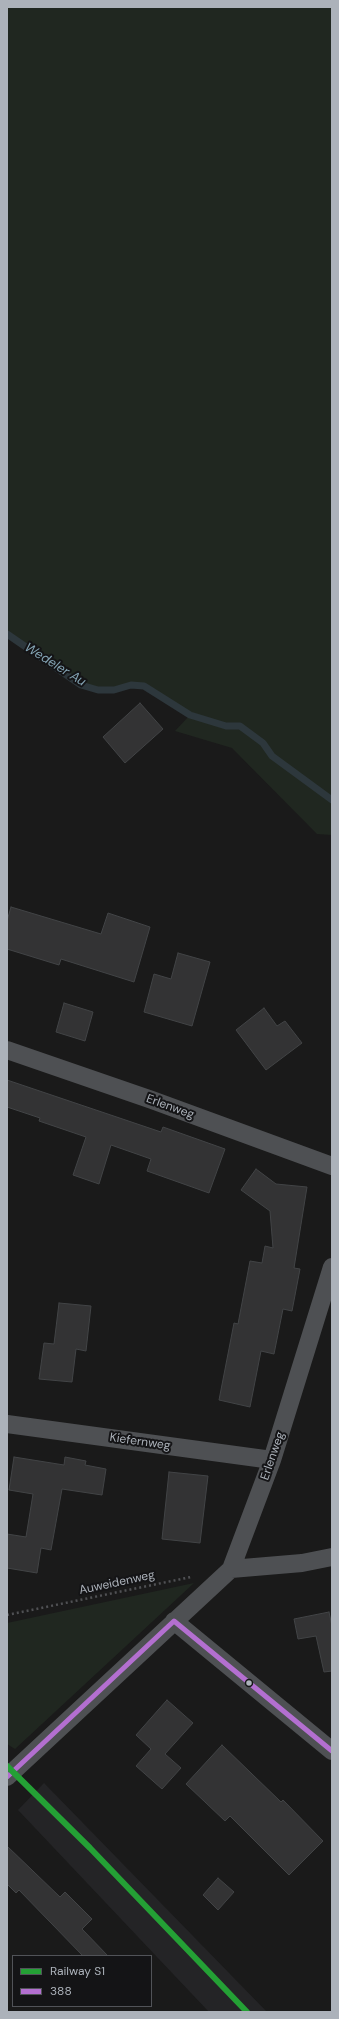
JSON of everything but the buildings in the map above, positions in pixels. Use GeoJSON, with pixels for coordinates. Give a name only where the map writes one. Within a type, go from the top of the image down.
{"type":"FeatureCollection","features":[{"type":"Feature","properties":{"kind":"street","name":"Erlenweg"},"geometry":{"type":"LineString","coordinates":[[7,1050],[152,1100],[332,1166]]}},
{"type":"Feature","properties":{"kind":"street","name":"Erlenweg"},"geometry":{"type":"LineString","coordinates":[[7,1777],[231,1569],[272,1460],[332,1268]]}},
{"type":"Feature","properties":{"kind":"street","name":"Kiefernweg"},"geometry":{"type":"LineString","coordinates":[[7,1424],[272,1460]]}},
{"type":"Feature","properties":{"kind":"street"},"geometry":{"type":"LineString","coordinates":[[231,1569],[302,1563],[332,1557]]}},
{"type":"Feature","properties":{"kind":"street"},"geometry":{"type":"LineString","coordinates":[[174,1621],[332,1751]]}},
{"type":"Feature","properties":{"kind":"path","name":"Auweidenweg"},"geometry":{"type":"LineString","coordinates":[[7,1615],[192,1577]]}},
{"type":"Feature","properties":{"kind":"shaded area"},"geometry":{"type":"Polygon","coordinates":[[[7,7],[332,7],[332,835],[317,834],[232,748],[175,731],[190,715],[156,693],[144,686],[131,685],[114,690],[98,690],[81,685],[7,634],[7,7]]]}},
{"type":"Feature","properties":{"kind":"shaded area"},"geometry":{"type":"Polygon","coordinates":[[[194,1583],[15,1749],[7,1744],[7,1623],[194,1583]]]}},
{"type":"Feature","properties":{"kind":"shaded area"},"geometry":{"type":"Polygon","coordinates":[[[44,1783],[267,2012],[209,2012],[18,1810],[44,1783]]]}},
{"type":"Feature","properties":{"kind":"waterway","name":"Wedeler Au"},"geometry":{"type":"LineString","coordinates":[[7,634],[81,685],[98,690],[114,690],[131,685],[144,686],[190,715],[226,726],[240,726],[263,743],[272,756],[332,800]]}},
{"type":"Feature","properties":{"kind":"rail line","name":"S1"},"geometry":{"type":"LineString","coordinates":[[7,1766],[90,1848],[247,2012]]}},
{"type":"Feature","properties":{"kind":"transit line","name":"388"},"geometry":{"type":"LineString","coordinates":[[7,1777],[174,1621],[332,1751]]}}]}
